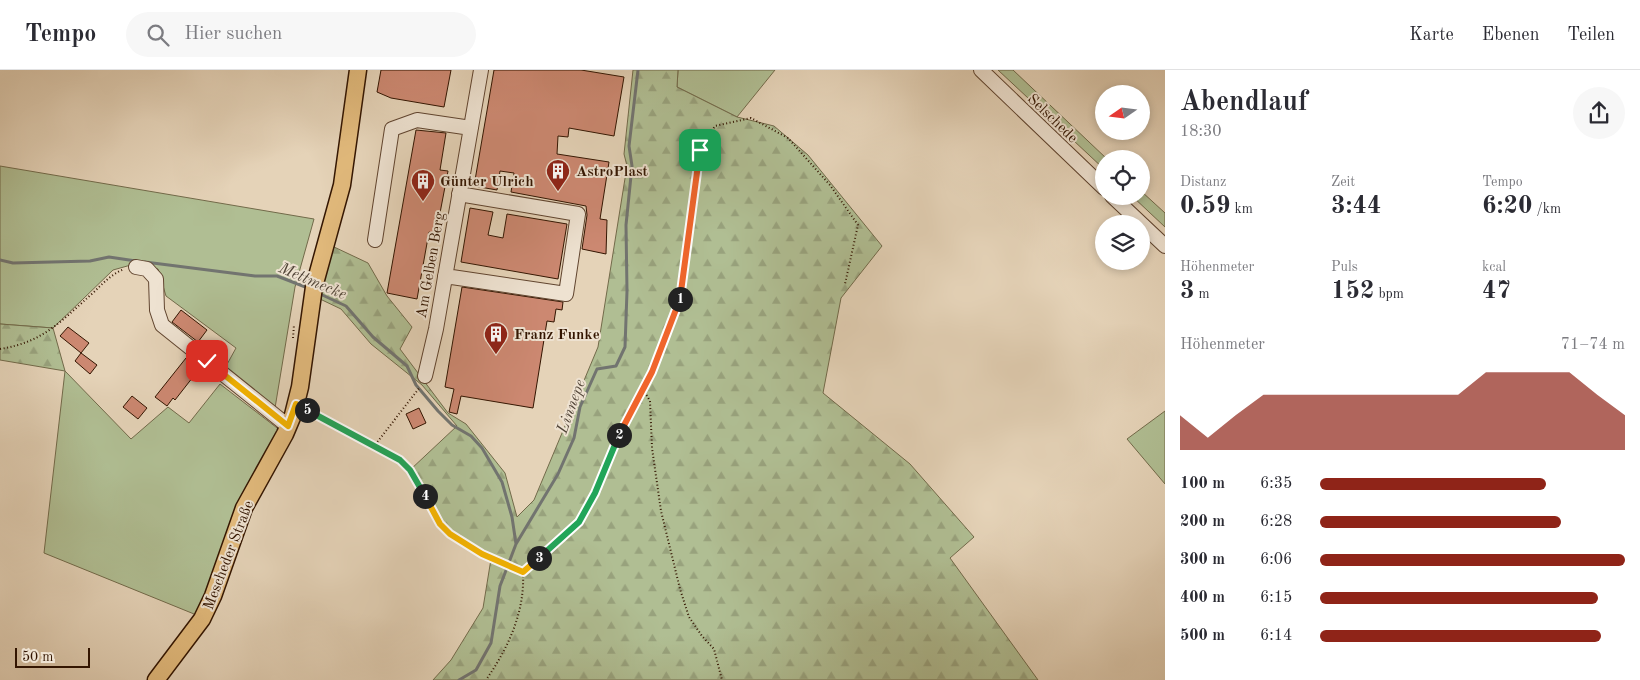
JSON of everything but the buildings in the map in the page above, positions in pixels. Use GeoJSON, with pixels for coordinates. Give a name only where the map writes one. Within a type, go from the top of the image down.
{"type":"FeatureCollection","features":[{"type":"Feature","properties":{"kind":"main road","name":"Mescheder Straße"},"geometry":{"type":"LineString","coordinates":[[156,680],[202,619],[213,596],[244,508],[288,426],[296,404],[313,292],[324,245],[342,185],[358,70]]}},
{"type":"Feature","properties":{"kind":"street","name":"Am Gelben Berg"},"geometry":{"type":"LineString","coordinates":[[423,380],[445,276],[481,70]]}},
{"type":"Feature","properties":{"kind":"street","name":"Selschede"},"geometry":{"type":"LineString","coordinates":[[981,70],[1095,179]]}},
{"type":"Feature","properties":{"kind":"street"},"geometry":{"type":"LineString","coordinates":[[375,240],[392,129],[417,120],[470,128]]}},
{"type":"Feature","properties":{"kind":"street"},"geometry":{"type":"LineString","coordinates":[[445,276],[566,294],[578,214],[459,194]]}},
{"type":"Feature","properties":{"kind":"street"},"geometry":{"type":"LineString","coordinates":[[1122,205],[1165,246]]}},
{"type":"Feature","properties":{"kind":"street"},"geometry":{"type":"LineString","coordinates":[[136,267],[148,269],[156,279],[157,310],[162,326],[288,426]]}},
{"type":"Feature","properties":{"kind":"path"},"geometry":{"type":"LineString","coordinates":[[523,572],[579,522],[595,493],[622,425],[652,372],[681,296],[700,150],[715,126],[752,118],[788,138],[830,185],[858,225],[845,284]]}},
{"type":"Feature","properties":{"kind":"path"},"geometry":{"type":"LineString","coordinates":[[0,349],[33,341],[53,328],[110,276],[136,267]]}},
{"type":"Feature","properties":{"kind":"path"},"geometry":{"type":"LineString","coordinates":[[376,445],[412,398],[423,380]]}},
{"type":"Feature","properties":{"kind":"path"},"geometry":{"type":"LineString","coordinates":[[643,388],[650,401],[652,448],[661,511],[680,589],[689,617],[714,649],[722,680]]}},
{"type":"Feature","properties":{"kind":"path"},"geometry":{"type":"LineString","coordinates":[[296,404],[344,431],[376,445],[400,460],[410,470],[440,524],[450,534],[503,564],[523,572]]}},
{"type":"Feature","properties":{"kind":"path"},"geometry":{"type":"LineString","coordinates":[[486,680],[501,657],[518,619],[524,585],[523,572]]}},
{"type":"Feature","properties":{"kind":"green space"},"geometry":{"type":"Polygon","coordinates":[[[633,70],[678,70],[677,87],[737,117],[774,126],[808,155],[882,246],[841,298],[823,393],[910,464],[974,537],[950,558],[1038,680],[433,680],[451,660],[483,608],[491,559],[445,527],[410,470],[457,426],[422,385],[371,344],[341,309],[320,299],[332,246],[368,263],[387,296],[412,327],[400,349],[448,413],[466,424],[505,473],[517,517],[534,500],[598,347],[627,166],[624,154],[633,70]]]}},
{"type":"Feature","properties":{"kind":"green space"},"geometry":{"type":"Polygon","coordinates":[[[678,70],[775,70],[737,117],[677,87],[678,70]]]}},
{"type":"Feature","properties":{"kind":"green space"},"geometry":{"type":"Polygon","coordinates":[[[998,70],[1013,70],[1097,150],[1095,150],[1095,161],[998,70]]]}},
{"type":"Feature","properties":{"kind":"green space"},"geometry":{"type":"Polygon","coordinates":[[[0,166],[314,219],[295,287],[275,408],[225,368],[236,348],[166,296],[158,269],[138,263],[113,270],[53,328],[0,324],[0,166]]]}},
{"type":"Feature","properties":{"kind":"green space"},"geometry":{"type":"Polygon","coordinates":[[[1150,199],[1165,213],[1165,227],[1142,205],[1150,205],[1150,199]]]}},
{"type":"Feature","properties":{"kind":"green space"},"geometry":{"type":"Polygon","coordinates":[[[0,324],[53,328],[65,371],[0,360],[0,324]]]}},
{"type":"Feature","properties":{"kind":"green space"},"geometry":{"type":"Polygon","coordinates":[[[65,371],[131,439],[168,407],[189,423],[220,384],[281,431],[199,616],[44,553],[65,371]]]}},
{"type":"Feature","properties":{"kind":"green space"},"geometry":{"type":"Polygon","coordinates":[[[1165,411],[1165,484],[1127,439],[1165,411]]]}},
{"type":"Feature","properties":{"kind":"waterway","name":"Linnepe"},"geometry":{"type":"LineString","coordinates":[[459,680],[476,670],[491,643],[500,586],[516,544],[558,474],[574,438],[580,407],[597,369],[616,366],[625,347],[627,291],[626,225],[632,166],[629,146],[638,70]]}},
{"type":"Feature","properties":{"kind":"waterway","name":"Mettmecke"},"geometry":{"type":"LineString","coordinates":[[0,260],[13,263],[90,261],[109,257],[136,261]]}},
{"type":"Feature","properties":{"kind":"waterway","name":"Mettmecke"},"geometry":{"type":"LineString","coordinates":[[145,262],[255,276],[277,276],[308,288]]}},
{"type":"Feature","properties":{"kind":"waterway","name":"Mettmecke"},"geometry":{"type":"LineString","coordinates":[[318,293],[346,306],[373,337],[407,366],[416,385],[438,411],[452,425],[471,436],[482,448],[502,482],[512,517],[516,544]]}},
{"type":"Feature","properties":{"kind":"place","name":"AstroPlast"},"geometry":{"type":"Point","coordinates":[558,192]}},
{"type":"Feature","properties":{"kind":"place","name":"Günter Ulrich"},"geometry":{"type":"Point","coordinates":[423,202]}},
{"type":"Feature","properties":{"kind":"place","name":"Franz Funke"},"geometry":{"type":"Point","coordinates":[496,355]}},
{"type":"Feature","properties":{"kind":"route"},"geometry":{"type":"LineString","coordinates":[[207,361],[256,403],[288,426],[296,404],[344,431],[376,445],[400,460],[410,470],[440,524],[450,534],[482,554],[523,572],[557,544],[579,522],[609,462],[622,425],[652,372],[681,296],[700,150]]}}]}
